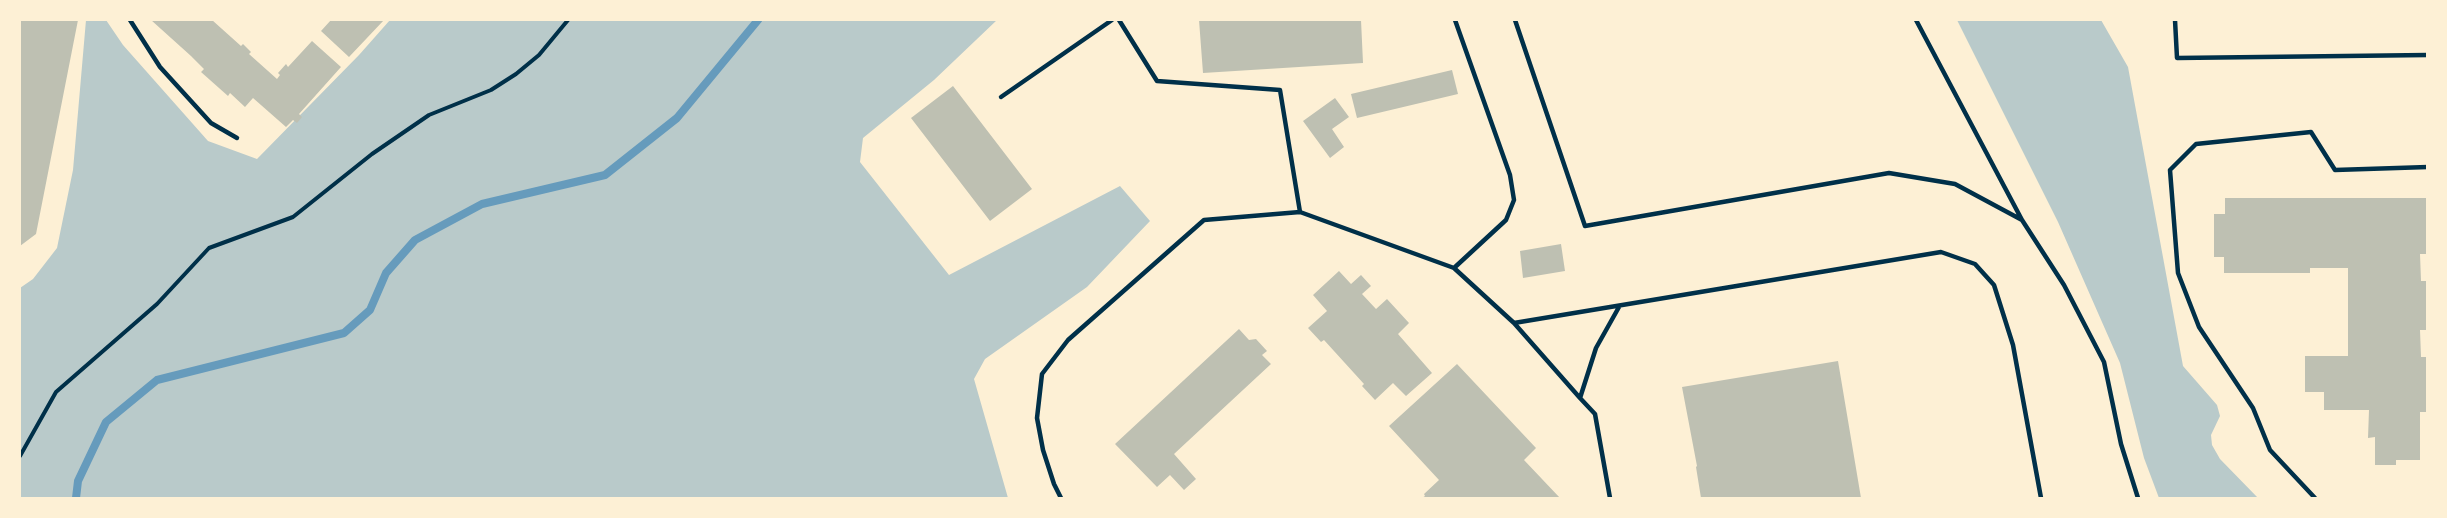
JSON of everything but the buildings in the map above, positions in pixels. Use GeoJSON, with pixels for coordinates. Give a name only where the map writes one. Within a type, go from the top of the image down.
{"type":"FeatureCollection","features":[{"type":"Feature","properties":{"kind":"lane"},"geometry":{"type":"LineString","coordinates":[[130,20],[160,67],[211,123],[237,138]]}},
{"type":"Feature","properties":{"kind":"lane"},"geometry":{"type":"LineString","coordinates":[[1002,97],[1112,20]]}},
{"type":"Feature","properties":{"kind":"lane"},"geometry":{"type":"LineString","coordinates":[[1119,20],[1157,81],[1280,90],[1300,212]]}},
{"type":"Feature","properties":{"kind":"lane"},"geometry":{"type":"LineString","coordinates":[[1454,268],[1506,220],[1514,200],[1510,175],[1455,20]]}},
{"type":"Feature","properties":{"kind":"lane"},"geometry":{"type":"LineString","coordinates":[[1515,20],[1586,226],[1889,173],[1955,184],[2022,219]]}},
{"type":"Feature","properties":{"kind":"lane"},"geometry":{"type":"LineString","coordinates":[[1916,20],[2022,219],[2064,285],[2104,362],[2121,444],[2138,498]]}},
{"type":"Feature","properties":{"kind":"lane"},"geometry":{"type":"LineString","coordinates":[[2175,20],[2177,58],[2427,55]]}},
{"type":"Feature","properties":{"kind":"lane"},"geometry":{"type":"LineString","coordinates":[[2315,498],[2270,450],[2253,408],[2199,327],[2178,273],[2170,170],[2196,144],[2311,132],[2335,170],[2427,167]]}},
{"type":"Feature","properties":{"kind":"lane"},"geometry":{"type":"LineString","coordinates":[[1061,498],[1043,450],[1036,418],[1042,374],[1055,355],[1068,340],[1204,220],[1300,212],[1454,268],[1514,323],[1595,414],[1610,498]]}},
{"type":"Feature","properties":{"kind":"lane"},"geometry":{"type":"LineString","coordinates":[[1514,323],[1941,252],[1975,264],[1994,285],[2013,345],[2041,498]]}},
{"type":"Feature","properties":{"kind":"lane"},"geometry":{"type":"LineString","coordinates":[[1580,398],[1596,348],[1619,306]]}},
{"type":"Feature","properties":{"kind":"path"},"geometry":{"type":"LineString","coordinates":[[20,456],[56,392],[157,304],[209,248],[293,217],[372,154],[429,116],[491,90],[516,74],[539,55],[568,20]]}},
{"type":"Feature","properties":{"kind":"shaded area"},"geometry":{"type":"Polygon","coordinates":[[[86,20],[106,20],[123,45],[208,141],[257,159],[390,20],[997,20],[934,80],[863,138],[860,162],[949,275],[1120,186],[1150,221],[1087,287],[985,359],[974,379],[1008,498],[20,498],[20,288],[33,279],[57,248],[73,170],[86,20]]]}},
{"type":"Feature","properties":{"kind":"shaded area"},"geometry":{"type":"Polygon","coordinates":[[[1957,20],[2101,20],[2128,67],[2183,366],[2217,405],[2220,416],[2211,435],[2212,445],[2220,459],[2258,498],[2159,498],[2144,458],[2120,363],[2058,222],[1957,20]]]}},
{"type":"Feature","properties":{"kind":"waterway"},"geometry":{"type":"LineString","coordinates":[[76,498],[78,481],[106,422],[157,380],[344,333],[370,310],[386,273],[415,240],[482,204],[605,175],[677,118],[758,20]]}}]}
